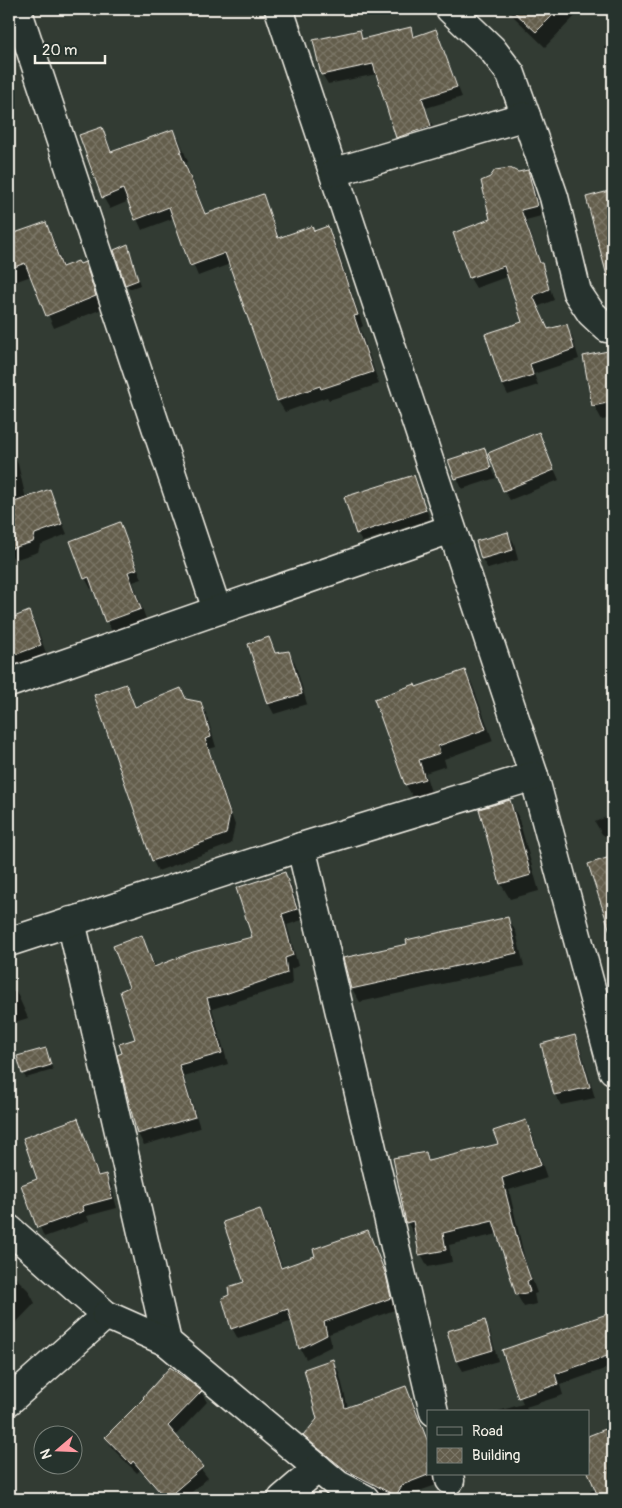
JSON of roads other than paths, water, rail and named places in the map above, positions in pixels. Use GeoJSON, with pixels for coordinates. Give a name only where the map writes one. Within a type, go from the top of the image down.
{"type":"FeatureCollection","features":[{"type":"Feature","properties":{"kind":"street"},"geometry":{"type":"LineString","coordinates":[[17,9],[217,610]]}},
{"type":"Feature","properties":{"kind":"street"},"geometry":{"type":"LineString","coordinates":[[279,9],[534,776],[610,1040],[613,1070]]}},
{"type":"Feature","properties":{"kind":"street"},"geometry":{"type":"LineString","coordinates":[[450,9],[492,49],[511,74],[554,197],[577,292],[591,313],[607,328],[613,327]]}},
{"type":"Feature","properties":{"kind":"street"},"geometry":{"type":"LineString","coordinates":[[334,172],[526,116]]}},
{"type":"Feature","properties":{"kind":"street"},"geometry":{"type":"LineString","coordinates":[[9,683],[451,529]]}},
{"type":"Feature","properties":{"kind":"street"},"geometry":{"type":"LineString","coordinates":[[9,942],[301,847],[534,776]]}},
{"type":"Feature","properties":{"kind":"street"},"geometry":{"type":"LineString","coordinates":[[301,847],[434,1410]]}},
{"type":"Feature","properties":{"kind":"street"},"geometry":{"type":"LineString","coordinates":[[71,921],[167,1342]]}},
{"type":"Feature","properties":{"kind":"street"},"geometry":{"type":"LineString","coordinates":[[9,1229],[106,1314],[167,1342],[338,1485],[365,1499]]}},
{"type":"Feature","properties":{"kind":"street"},"geometry":{"type":"LineString","coordinates":[[9,1401],[106,1314]]}},
{"type":"Feature","properties":{"kind":"street"},"geometry":{"type":"LineString","coordinates":[[282,1499],[318,1468]]}}]}
